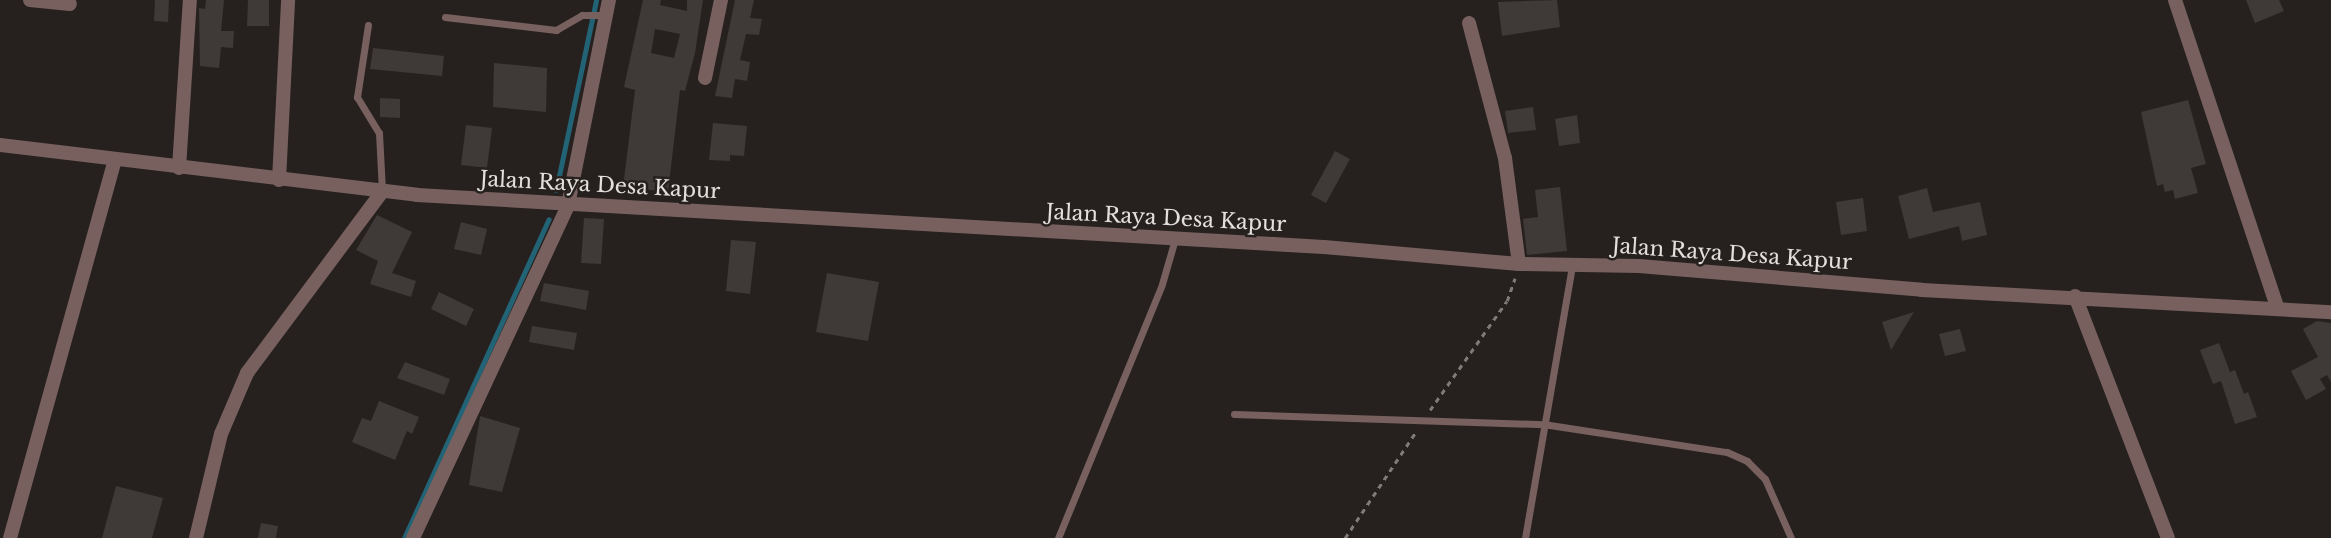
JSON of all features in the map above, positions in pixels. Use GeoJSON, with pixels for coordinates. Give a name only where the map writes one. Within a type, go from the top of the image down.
{"type":"FeatureCollection","features":[{"type":"Feature","properties":{"kind":"street"},"geometry":{"type":"LineString","coordinates":[[30,0],[70,4]]}},
{"type":"Feature","properties":{"kind":"street"},"geometry":{"type":"LineString","coordinates":[[179,168],[190,0]]}},
{"type":"Feature","properties":{"kind":"street"},"geometry":{"type":"LineString","coordinates":[[279,180],[288,0]]}},
{"type":"Feature","properties":{"kind":"street"},"geometry":{"type":"LineString","coordinates":[[705,78],[722,0]]}},
{"type":"Feature","properties":{"kind":"street"},"geometry":{"type":"LineString","coordinates":[[2175,0],[2277,306]]}},
{"type":"Feature","properties":{"kind":"street"},"geometry":{"type":"LineString","coordinates":[[412,538],[568,205],[606,10]]}},
{"type":"Feature","properties":{"kind":"street"},"geometry":{"type":"LineString","coordinates":[[1469,23],[1505,158],[1519,264]]}},
{"type":"Feature","properties":{"kind":"street","name":"Jalan Raya Desa Kapur"},"geometry":{"type":"LineString","coordinates":[[0,145],[382,192],[1175,239],[1519,264],[2277,306],[2331,312]]}},
{"type":"Feature","properties":{"kind":"street"},"geometry":{"type":"LineString","coordinates":[[10,538],[115,160]]}},
{"type":"Feature","properties":{"kind":"street"},"geometry":{"type":"LineString","coordinates":[[196,538],[221,435],[247,373],[382,192]]}},
{"type":"Feature","properties":{"kind":"street"},"geometry":{"type":"LineString","coordinates":[[2075,296],[2168,538]]}},
{"type":"Feature","properties":{"kind":"lane"},"geometry":{"type":"LineString","coordinates":[[445,17],[556,30],[606,10]]}},
{"type":"Feature","properties":{"kind":"lane"},"geometry":{"type":"LineString","coordinates":[[368,26],[357,97],[379,133],[382,192]]}},
{"type":"Feature","properties":{"kind":"lane"},"geometry":{"type":"LineString","coordinates":[[1058,538],[1162,284],[1175,239]]}},
{"type":"Feature","properties":{"kind":"lane"},"geometry":{"type":"LineString","coordinates":[[1525,538],[1572,265]]}},
{"type":"Feature","properties":{"kind":"lane"},"geometry":{"type":"LineString","coordinates":[[1234,414],[1543,424],[1727,453],[1747,461],[1765,479],[1791,538]]}},
{"type":"Feature","properties":{"kind":"path"},"geometry":{"type":"LineString","coordinates":[[1345,538],[1423,420],[1507,301],[1519,264]]}},
{"type":"Feature","properties":{"kind":"building"},"geometry":{"type":"Polygon","coordinates":[[[155,0],[169,0],[168,22],[154,21],[155,0]]]}},
{"type":"Feature","properties":{"kind":"building"},"geometry":{"type":"Polygon","coordinates":[[[206,0],[224,0],[221,31],[234,31],[233,48],[221,47],[219,68],[200,66],[199,8],[205,9],[206,0]]]}},
{"type":"Feature","properties":{"kind":"building"},"geometry":{"type":"Polygon","coordinates":[[[248,0],[269,0],[269,26],[247,26],[248,0]]]}},
{"type":"Feature","properties":{"kind":"building"},"geometry":{"type":"Polygon","coordinates":[[[643,0],[661,0],[660,5],[687,11],[687,0],[703,0],[695,53],[685,91],[680,90],[668,192],[623,187],[635,90],[624,87],[643,0]],[[655,29],[651,53],[674,58],[680,34],[655,29]]]}},
{"type":"Feature","properties":{"kind":"building"},"geometry":{"type":"Polygon","coordinates":[[[735,0],[754,0],[750,18],[762,19],[759,35],[746,34],[740,60],[750,62],[747,81],[735,79],[732,98],[715,96],[735,0]]]}},
{"type":"Feature","properties":{"kind":"building"},"geometry":{"type":"Polygon","coordinates":[[[1557,0],[1560,27],[1502,36],[1498,2],[1557,0]]]}},
{"type":"Feature","properties":{"kind":"building"},"geometry":{"type":"Polygon","coordinates":[[[2246,0],[2279,0],[2284,11],[2255,23],[2246,0]]]}},
{"type":"Feature","properties":{"kind":"building"},"geometry":{"type":"Polygon","coordinates":[[[373,48],[444,56],[442,76],[370,69],[373,48]]]}},
{"type":"Feature","properties":{"kind":"building"},"geometry":{"type":"Polygon","coordinates":[[[494,63],[547,68],[546,112],[493,107],[494,63]]]}},
{"type":"Feature","properties":{"kind":"building"},"geometry":{"type":"Polygon","coordinates":[[[380,98],[400,99],[400,118],[380,117],[380,98]]]}},
{"type":"Feature","properties":{"kind":"building"},"geometry":{"type":"Polygon","coordinates":[[[2188,100],[2206,164],[2191,168],[2198,193],[2175,199],[2173,190],[2165,192],[2163,184],[2157,186],[2141,112],[2188,100]]]}},
{"type":"Feature","properties":{"kind":"building"},"geometry":{"type":"Polygon","coordinates":[[[1533,107],[1536,130],[1508,133],[1505,111],[1533,107]]]}},
{"type":"Feature","properties":{"kind":"building"},"geometry":{"type":"Polygon","coordinates":[[[1577,115],[1580,143],[1559,146],[1555,119],[1577,115]]]}},
{"type":"Feature","properties":{"kind":"building"},"geometry":{"type":"Polygon","coordinates":[[[713,123],[747,126],[744,156],[730,155],[730,161],[709,160],[713,123]]]}},
{"type":"Feature","properties":{"kind":"building"},"geometry":{"type":"Polygon","coordinates":[[[466,125],[492,128],[487,168],[461,165],[466,125]]]}},
{"type":"Feature","properties":{"kind":"building"},"geometry":{"type":"Polygon","coordinates":[[[1335,151],[1350,159],[1326,203],[1311,195],[1335,151]]]}},
{"type":"Feature","properties":{"kind":"building"},"geometry":{"type":"Polygon","coordinates":[[[1560,187],[1567,251],[1527,255],[1523,219],[1538,217],[1535,190],[1560,187]]]}},
{"type":"Feature","properties":{"kind":"building"},"geometry":{"type":"Polygon","coordinates":[[[1927,188],[1933,212],[1980,202],[1987,235],[1962,241],[1959,226],[1909,239],[1898,196],[1927,188]]]}},
{"type":"Feature","properties":{"kind":"building"},"geometry":{"type":"Polygon","coordinates":[[[1863,198],[1867,231],[1841,235],[1836,202],[1863,198]]]}},
{"type":"Feature","properties":{"kind":"building"},"geometry":{"type":"Polygon","coordinates":[[[377,215],[412,232],[392,273],[416,281],[411,297],[370,284],[378,261],[356,250],[377,215]]]}},
{"type":"Feature","properties":{"kind":"building"},"geometry":{"type":"Polygon","coordinates":[[[584,218],[604,219],[601,264],[581,263],[584,218]]]}},
{"type":"Feature","properties":{"kind":"building"},"geometry":{"type":"Polygon","coordinates":[[[461,222],[487,229],[481,255],[454,249],[461,222]]]}},
{"type":"Feature","properties":{"kind":"building"},"geometry":{"type":"Polygon","coordinates":[[[731,240],[756,242],[750,294],[726,291],[731,240]]]}},
{"type":"Feature","properties":{"kind":"building"},"geometry":{"type":"Polygon","coordinates":[[[827,273],[879,282],[868,341],[816,332],[827,273]]]}},
{"type":"Feature","properties":{"kind":"building"},"geometry":{"type":"Polygon","coordinates":[[[544,283],[589,291],[586,310],[540,301],[544,283]]]}},
{"type":"Feature","properties":{"kind":"building"},"geometry":{"type":"Polygon","coordinates":[[[439,292],[474,309],[466,326],[431,309],[439,292]]]}},
{"type":"Feature","properties":{"kind":"building"},"geometry":{"type":"Polygon","coordinates":[[[1914,312],[1891,350],[1882,322],[1914,312]]]}},
{"type":"Feature","properties":{"kind":"building"},"geometry":{"type":"Polygon","coordinates":[[[2317,321],[2331,323],[2331,382],[2327,375],[2320,379],[2326,389],[2306,400],[2291,371],[2318,357],[2303,329],[2317,321]]]}},
{"type":"Feature","properties":{"kind":"building"},"geometry":{"type":"Polygon","coordinates":[[[532,326],[577,333],[574,350],[529,342],[532,326]]]}},
{"type":"Feature","properties":{"kind":"building"},"geometry":{"type":"Polygon","coordinates":[[[1960,329],[1966,351],[1945,356],[1939,334],[1960,329]]]}},
{"type":"Feature","properties":{"kind":"building"},"geometry":{"type":"Polygon","coordinates":[[[2219,343],[2230,372],[2235,370],[2244,394],[2248,392],[2257,417],[2235,424],[2221,381],[2213,384],[2200,350],[2219,343]]]}},
{"type":"Feature","properties":{"kind":"building"},"geometry":{"type":"Polygon","coordinates":[[[405,362],[450,379],[444,395],[397,378],[405,362]]]}},
{"type":"Feature","properties":{"kind":"building"},"geometry":{"type":"Polygon","coordinates":[[[379,401],[419,417],[412,434],[407,431],[395,460],[352,442],[362,418],[371,421],[379,401]]]}},
{"type":"Feature","properties":{"kind":"building"},"geometry":{"type":"Polygon","coordinates":[[[480,416],[520,428],[502,492],[469,485],[480,416]]]}},
{"type":"Feature","properties":{"kind":"building"},"geometry":{"type":"Polygon","coordinates":[[[116,486],[163,498],[152,538],[102,538],[116,486]]]}},
{"type":"Feature","properties":{"kind":"building"},"geometry":{"type":"Polygon","coordinates":[[[261,523],[278,526],[276,538],[258,538],[261,523]]]}},
{"type":"Feature","properties":{"kind":"waterway"},"geometry":{"type":"LineString","coordinates":[[556,190],[596,0]]}},
{"type":"Feature","properties":{"kind":"waterway"},"geometry":{"type":"LineString","coordinates":[[404,538],[549,219]]}}]}
